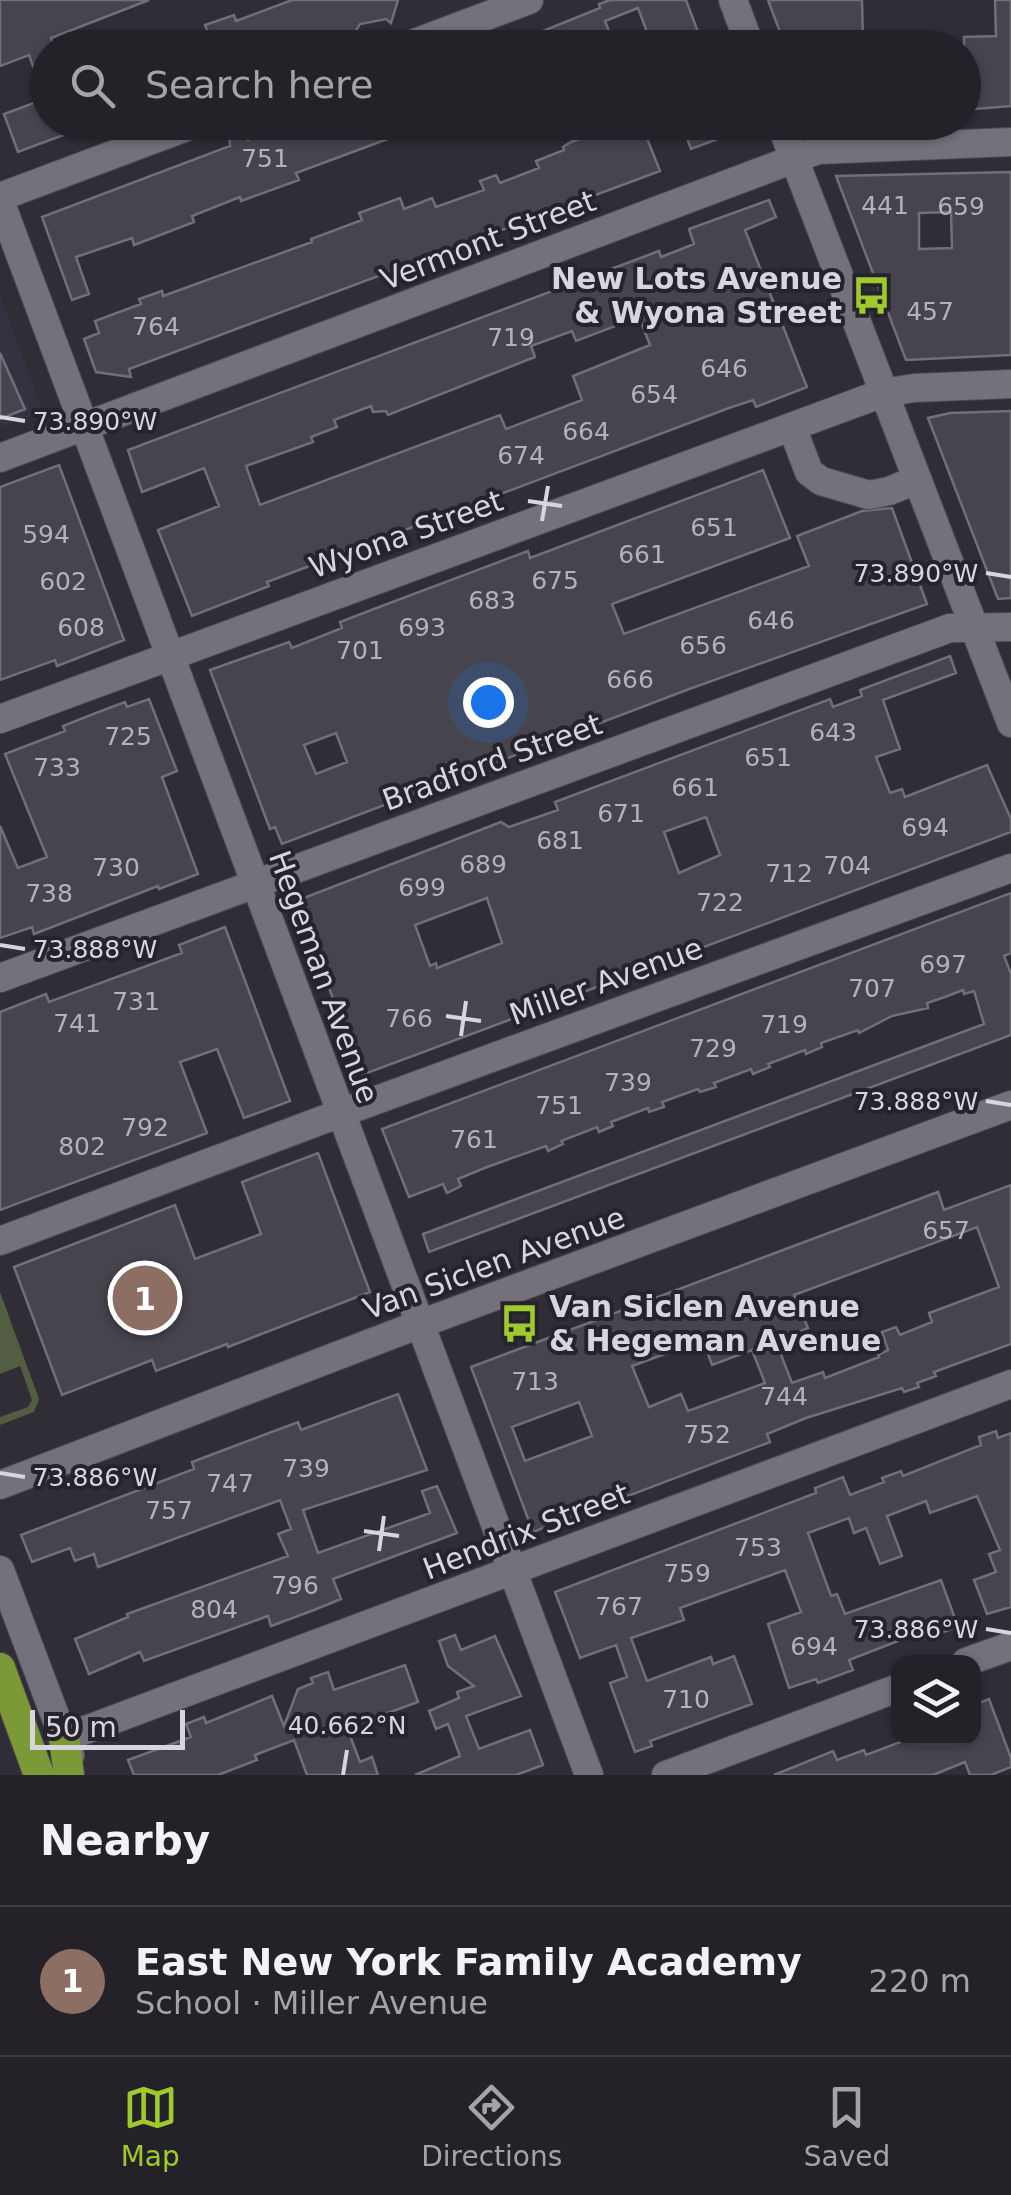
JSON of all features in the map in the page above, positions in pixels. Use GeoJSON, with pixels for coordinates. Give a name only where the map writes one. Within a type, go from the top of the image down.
{"type":"FeatureCollection","features":[{"type":"Feature","properties":{"kind":"highway"},"geometry":{"type":"LineString","coordinates":[[0,1668],[40,1775]]}},
{"type":"Feature","properties":{"kind":"highway"},"geometry":{"type":"LineString","coordinates":[[64,1738],[69,1775]]}},
{"type":"Feature","properties":{"kind":"street"},"geometry":{"type":"LineString","coordinates":[[450,30],[529,0]]}},
{"type":"Feature","properties":{"kind":"street"},"geometry":{"type":"LineString","coordinates":[[734,0],[745,30]]}},
{"type":"Feature","properties":{"kind":"street"},"geometry":{"type":"LineString","coordinates":[[0,199],[153,140]]}},
{"type":"Feature","properties":{"kind":"street"},"geometry":{"type":"LineString","coordinates":[[787,140],[1011,722]]}},
{"type":"Feature","properties":{"kind":"street","name":"Vermont Street"},"geometry":{"type":"LineString","coordinates":[[0,458],[818,150],[1011,142]]}},
{"type":"Feature","properties":{"kind":"street","name":"Hegeman Avenue"},"geometry":{"type":"LineString","coordinates":[[0,199],[589,1775]]}},
{"type":"Feature","properties":{"kind":"street","name":"Wyona Street"},"geometry":{"type":"LineString","coordinates":[[0,718],[882,393],[1011,384]]}},
{"type":"Feature","properties":{"kind":"street"},"geometry":{"type":"LineString","coordinates":[[792,426],[809,472],[821,481],[869,494],[916,480]]}},
{"type":"Feature","properties":{"kind":"street","name":"Bradford Street"},"geometry":{"type":"LineString","coordinates":[[0,978],[950,628],[1011,627]]}},
{"type":"Feature","properties":{"kind":"street","name":"Miller Avenue"},"geometry":{"type":"LineString","coordinates":[[0,1242],[340,1113],[1011,868]]}},
{"type":"Feature","properties":{"kind":"street","name":"Van Siclen Avenue"},"geometry":{"type":"LineString","coordinates":[[0,1485],[1011,1105]]}},
{"type":"Feature","properties":{"kind":"street","name":"Hendrix Street"},"geometry":{"type":"LineString","coordinates":[[64,1738],[1011,1384]]}},
{"type":"Feature","properties":{"kind":"street"},"geometry":{"type":"LineString","coordinates":[[0,1570],[78,1775]]}},
{"type":"Feature","properties":{"kind":"street"},"geometry":{"type":"LineString","coordinates":[[981,1657],[1010,1648]]}},
{"type":"Feature","properties":{"kind":"street"},"geometry":{"type":"LineString","coordinates":[[666,1775],[891,1691]]}},
{"type":"Feature","properties":{"kind":"shaded area"},"geometry":{"type":"Polygon","coordinates":[[[0,295],[43,412],[0,427],[0,295]]]}},
{"type":"Feature","properties":{"kind":"green space"},"geometry":{"type":"Polygon","coordinates":[[[0,1292],[39,1399],[34,1412],[0,1425],[0,1417],[28,1407],[32,1400],[20,1366],[0,1374],[0,1292]]]}},
{"type":"Feature","properties":{"kind":"building"},"geometry":{"type":"Polygon","coordinates":[[[0,0],[149,0],[72,30],[30,30],[30,58],[0,66],[0,0]]]}},
{"type":"Feature","properties":{"kind":"building"},"geometry":{"type":"Polygon","coordinates":[[[292,0],[398,0],[391,23],[386,19],[360,24],[356,30],[207,30],[205,25],[234,15],[236,21],[292,0]]]}},
{"type":"Feature","properties":{"kind":"building"},"geometry":{"type":"Polygon","coordinates":[[[610,0],[686,0],[697,30],[646,30],[638,8],[605,21],[608,30],[546,30],[600,8],[599,4],[610,0]]]}},
{"type":"Feature","properties":{"kind":"building"},"geometry":{"type":"Polygon","coordinates":[[[768,0],[862,0],[863,30],[779,30],[768,0]]]}},
{"type":"Feature","properties":{"kind":"building"},"geometry":{"type":"Polygon","coordinates":[[[995,0],[1011,0],[1011,106],[981,109],[981,36],[996,36],[995,0]]]}},
{"type":"Feature","properties":{"kind":"building"},"geometry":{"type":"Polygon","coordinates":[[[30,104],[30,140],[50,140],[18,152],[4,114],[30,104]]]}},
{"type":"Feature","properties":{"kind":"building"},"geometry":{"type":"Polygon","coordinates":[[[229,140],[385,140],[296,173],[299,180],[192,216],[194,222],[134,245],[132,238],[76,257],[89,294],[72,300],[42,217],[230,146],[229,140]]]}},
{"type":"Feature","properties":{"kind":"building"},"geometry":{"type":"Polygon","coordinates":[[[648,140],[660,171],[129,369],[131,377],[96,372],[84,339],[99,333],[95,321],[141,304],[139,299],[162,291],[163,296],[312,242],[311,239],[362,220],[359,213],[400,198],[404,209],[432,198],[436,207],[484,190],[480,181],[496,175],[500,183],[539,168],[536,161],[564,150],[571,142],[648,140]]]}},
{"type":"Feature","properties":{"kind":"building"},"geometry":{"type":"Polygon","coordinates":[[[688,140],[715,140],[691,149],[688,140]]]}},
{"type":"Feature","properties":{"kind":"building"},"geometry":{"type":"Polygon","coordinates":[[[1011,172],[1011,355],[906,360],[836,176],[1011,172]],[[951,212],[919,213],[919,249],[952,248],[951,212]]]}},
{"type":"Feature","properties":{"kind":"building"},"geometry":{"type":"Polygon","coordinates":[[[769,200],[776,217],[745,230],[807,387],[756,407],[753,400],[729,408],[267,582],[269,586],[192,616],[158,530],[219,506],[204,468],[142,492],[128,450],[659,251],[661,257],[679,250],[694,244],[689,229],[769,200]],[[639,317],[576,341],[572,331],[531,346],[535,357],[388,415],[386,411],[373,412],[371,406],[334,420],[337,427],[311,437],[313,442],[246,466],[260,505],[500,415],[506,429],[582,400],[573,376],[650,345],[639,317]]]}},
{"type":"Feature","properties":{"kind":"building"},"geometry":{"type":"Polygon","coordinates":[[[0,353],[25,409],[0,419],[0,353]]]}},
{"type":"Feature","properties":{"kind":"building"},"geometry":{"type":"Polygon","coordinates":[[[1011,411],[1011,598],[998,599],[928,418],[950,413],[1011,411]]]}},
{"type":"Feature","properties":{"kind":"building"},"geometry":{"type":"Polygon","coordinates":[[[59,465],[124,640],[57,666],[55,660],[0,680],[0,487],[59,465]]]}},
{"type":"Feature","properties":{"kind":"building"},"geometry":{"type":"Polygon","coordinates":[[[763,470],[790,538],[612,604],[624,634],[809,566],[797,536],[862,511],[892,508],[927,604],[692,688],[282,844],[275,827],[270,829],[210,670],[289,642],[292,648],[342,628],[340,622],[528,551],[530,558],[763,470]],[[336,733],[304,745],[316,774],[347,762],[336,733]]]}},
{"type":"Feature","properties":{"kind":"building"},"geometry":{"type":"Polygon","coordinates":[[[950,656],[956,673],[883,700],[900,749],[876,757],[890,793],[902,789],[905,797],[987,765],[1011,819],[1011,832],[362,1075],[296,901],[501,822],[509,827],[558,810],[555,802],[830,699],[833,707],[862,696],[860,690],[950,656]],[[706,817],[664,832],[679,873],[720,855],[706,817]],[[487,898],[415,925],[430,966],[436,963],[437,968],[502,943],[487,898]]]}},
{"type":"Feature","properties":{"kind":"building"},"geometry":{"type":"Polygon","coordinates":[[[149,699],[177,771],[162,777],[198,874],[34,934],[32,927],[0,938],[0,826],[18,868],[47,857],[5,754],[65,731],[63,726],[101,711],[149,699]]]}},
{"type":"Feature","properties":{"kind":"building"},"geometry":{"type":"Polygon","coordinates":[[[1011,893],[1011,953],[1004,956],[1011,974],[1011,1035],[429,1252],[423,1234],[984,1024],[974,991],[964,994],[963,990],[927,1003],[928,1008],[892,1016],[859,1033],[858,1030],[821,1043],[822,1047],[806,1054],[805,1050],[768,1064],[770,1067],[753,1074],[751,1069],[714,1083],[716,1087],[662,1102],[664,1107],[649,1112],[648,1108],[611,1122],[613,1126],[599,1132],[597,1127],[561,1141],[563,1144],[548,1151],[546,1146],[487,1167],[458,1179],[461,1186],[447,1193],[443,1184],[409,1197],[382,1129],[1011,893]]]}},
{"type":"Feature","properties":{"kind":"building"},"geometry":{"type":"Polygon","coordinates":[[[225,927],[290,1101],[244,1118],[217,1049],[180,1062],[207,1133],[0,1210],[0,1012],[46,994],[49,1002],[182,953],[179,945],[225,927]]]}},
{"type":"Feature","properties":{"kind":"building"},"geometry":{"type":"Polygon","coordinates":[[[318,1153],[370,1292],[228,1347],[227,1344],[156,1371],[152,1360],[62,1395],[14,1267],[175,1205],[195,1259],[261,1234],[242,1182],[318,1153]]]}},
{"type":"Feature","properties":{"kind":"building"},"geometry":{"type":"Polygon","coordinates":[[[1011,1185],[1011,1344],[934,1372],[936,1376],[917,1383],[919,1387],[904,1392],[902,1388],[806,1418],[767,1434],[770,1442],[533,1532],[471,1367],[938,1192],[944,1210],[1011,1185]],[[977,1227],[794,1295],[808,1328],[776,1342],[792,1383],[823,1372],[825,1378],[879,1357],[888,1350],[882,1332],[896,1327],[900,1335],[932,1322],[929,1313],[999,1287],[977,1227]],[[703,1340],[632,1366],[649,1407],[681,1394],[688,1411],[765,1383],[752,1350],[712,1365],[703,1340]],[[579,1402],[512,1427],[525,1461],[592,1436],[579,1402]]]}},
{"type":"Feature","properties":{"kind":"building"},"geometry":{"type":"Polygon","coordinates":[[[398,1394],[427,1470],[303,1510],[318,1553],[430,1513],[422,1491],[437,1486],[457,1533],[333,1579],[341,1599],[314,1610],[271,1626],[268,1616],[144,1661],[140,1652],[89,1674],[75,1639],[128,1617],[127,1614],[288,1556],[278,1534],[291,1529],[280,1500],[98,1567],[94,1554],[75,1561],[70,1548],[32,1562],[21,1535],[194,1469],[192,1462],[298,1422],[301,1430],[398,1394]]]}},
{"type":"Feature","properties":{"kind":"building"},"geometry":{"type":"Polygon","coordinates":[[[996,1431],[998,1438],[1011,1433],[1011,1607],[987,1614],[974,1580],[996,1572],[989,1554],[1000,1550],[977,1496],[930,1513],[926,1501],[887,1516],[902,1556],[880,1564],[866,1528],[854,1533],[849,1518],[808,1533],[831,1596],[837,1594],[845,1614],[941,1580],[958,1627],[923,1639],[921,1632],[849,1660],[853,1670],[818,1683],[816,1679],[789,1688],[768,1624],[801,1612],[785,1570],[680,1608],[684,1620],[631,1638],[647,1681],[711,1657],[713,1664],[734,1656],[752,1704],[650,1741],[652,1746],[635,1752],[610,1683],[627,1677],[616,1645],[580,1658],[555,1592],[816,1493],[815,1488],[843,1477],[850,1495],[901,1471],[903,1476],[981,1445],[979,1437],[996,1431]]]}},
{"type":"Feature","properties":{"kind":"building"},"geometry":{"type":"Polygon","coordinates":[[[455,1635],[461,1650],[495,1636],[521,1696],[466,1716],[479,1749],[530,1730],[543,1765],[516,1775],[415,1775],[460,1756],[448,1724],[436,1729],[429,1711],[459,1698],[457,1692],[474,1686],[448,1666],[439,1641],[455,1635]]]}},
{"type":"Feature","properties":{"kind":"building"},"geometry":{"type":"Polygon","coordinates":[[[405,1665],[418,1702],[347,1728],[360,1762],[372,1757],[378,1775],[307,1775],[294,1740],[218,1775],[134,1775],[128,1760],[191,1737],[186,1724],[204,1717],[206,1723],[272,1696],[284,1726],[298,1689],[313,1683],[311,1678],[328,1672],[334,1690],[405,1665]]]}},
{"type":"Feature","properties":{"kind":"building"},"geometry":{"type":"Polygon","coordinates":[[[989,1699],[1011,1758],[1011,1767],[991,1775],[970,1775],[965,1762],[933,1775],[774,1775],[833,1751],[837,1760],[892,1745],[981,1745],[981,1702],[989,1699]]]}},
{"type":"Feature","properties":{"kind":"place","name":"New Lots Avenue & Wyona Street"},"geometry":{"type":"Point","coordinates":[872,295]}},
{"type":"Feature","properties":{"kind":"place","name":"East New York Family Academy"},"geometry":{"type":"Point","coordinates":[145,1298]}},
{"type":"Feature","properties":{"kind":"place","name":"Van Siclen Avenue & Hegeman Avenue"},"geometry":{"type":"Point","coordinates":[519,1323]}}]}
